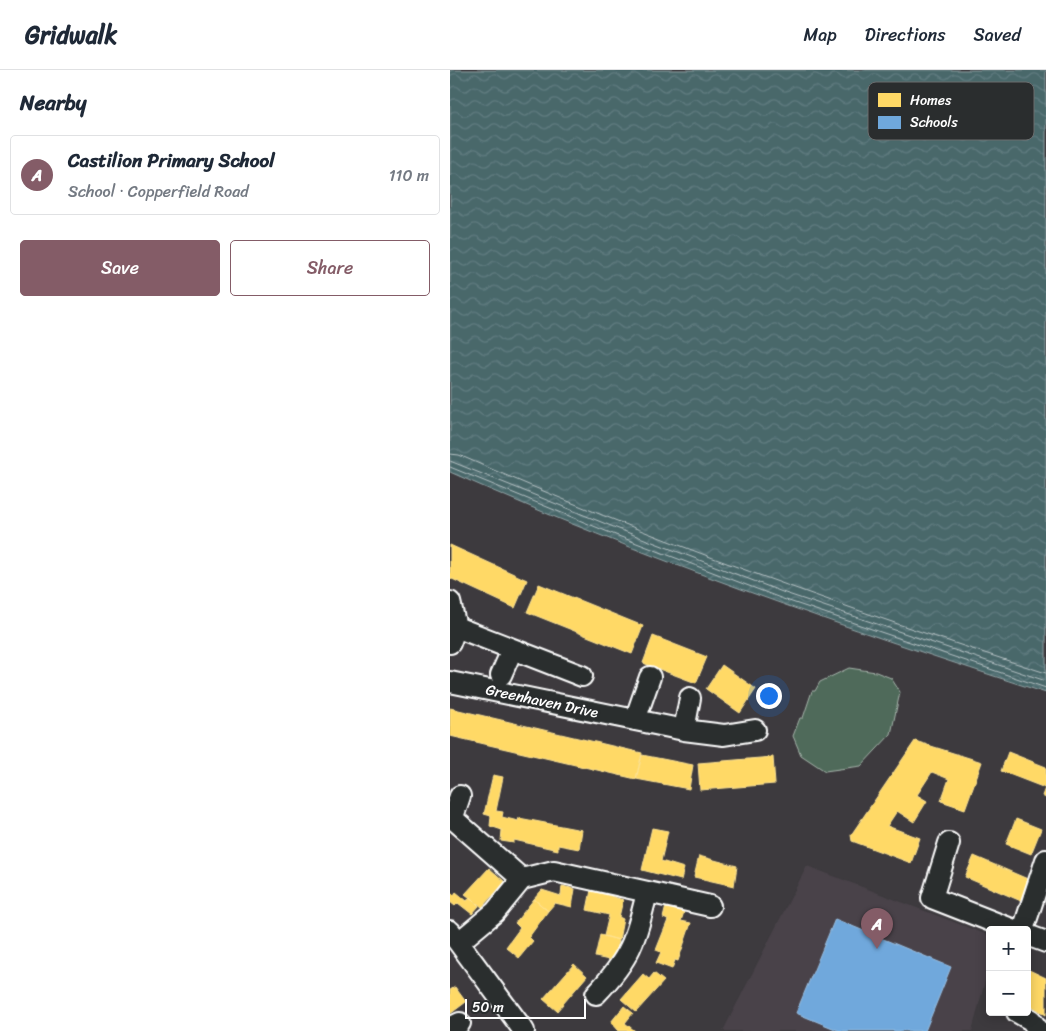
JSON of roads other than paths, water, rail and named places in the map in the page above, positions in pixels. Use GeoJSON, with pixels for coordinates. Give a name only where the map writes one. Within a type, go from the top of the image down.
{"type":"FeatureCollection","features":[{"type":"Feature","properties":{"kind":"street"},"geometry":{"type":"LineString","coordinates":[[450,602],[453,635],[512,650],[582,676]]}},
{"type":"Feature","properties":{"kind":"street"},"geometry":{"type":"LineString","coordinates":[[501,675],[512,650]]}},
{"type":"Feature","properties":{"kind":"street"},"geometry":{"type":"LineString","coordinates":[[635,720],[650,677]]}},
{"type":"Feature","properties":{"kind":"street","name":"Greenhaven Drive"},"geometry":{"type":"LineString","coordinates":[[450,682],[684,730],[724,735],[755,730]]}},
{"type":"Feature","properties":{"kind":"street"},"geometry":{"type":"LineString","coordinates":[[684,730],[690,698]]}},
{"type":"Feature","properties":{"kind":"street"},"geometry":{"type":"LineString","coordinates":[[460,796],[452,816],[522,879]]}},
{"type":"Feature","properties":{"kind":"street"},"geometry":{"type":"LineString","coordinates":[[949,843],[932,898],[1004,926]]}},
{"type":"Feature","properties":{"kind":"street"},"geometry":{"type":"LineString","coordinates":[[1024,926],[1046,860]]}},
{"type":"Feature","properties":{"kind":"street"},"geometry":{"type":"LineString","coordinates":[[524,1031],[454,936],[496,912],[522,879],[554,871],[710,906]]}},
{"type":"Feature","properties":{"kind":"street"},"geometry":{"type":"LineString","coordinates":[[596,994],[618,970],[629,954],[647,893]]}},
{"type":"Feature","properties":{"kind":"street"},"geometry":{"type":"LineString","coordinates":[[1031,936],[1046,942]]}},
{"type":"Feature","properties":{"kind":"street"},"geometry":{"type":"LineString","coordinates":[[1024,1016],[1031,1020],[1039,1031]]}},
{"type":"Feature","properties":{"kind":"water"},"geometry":{"type":"Polygon","coordinates":[[[450,70],[1046,70],[1046,693],[895,643],[670,563],[523,504],[450,472],[450,70]]]}},
{"type":"Feature","properties":{"kind":"place","name":"Castilion Primary School"},"geometry":{"type":"Point","coordinates":[877,949]}}]}
